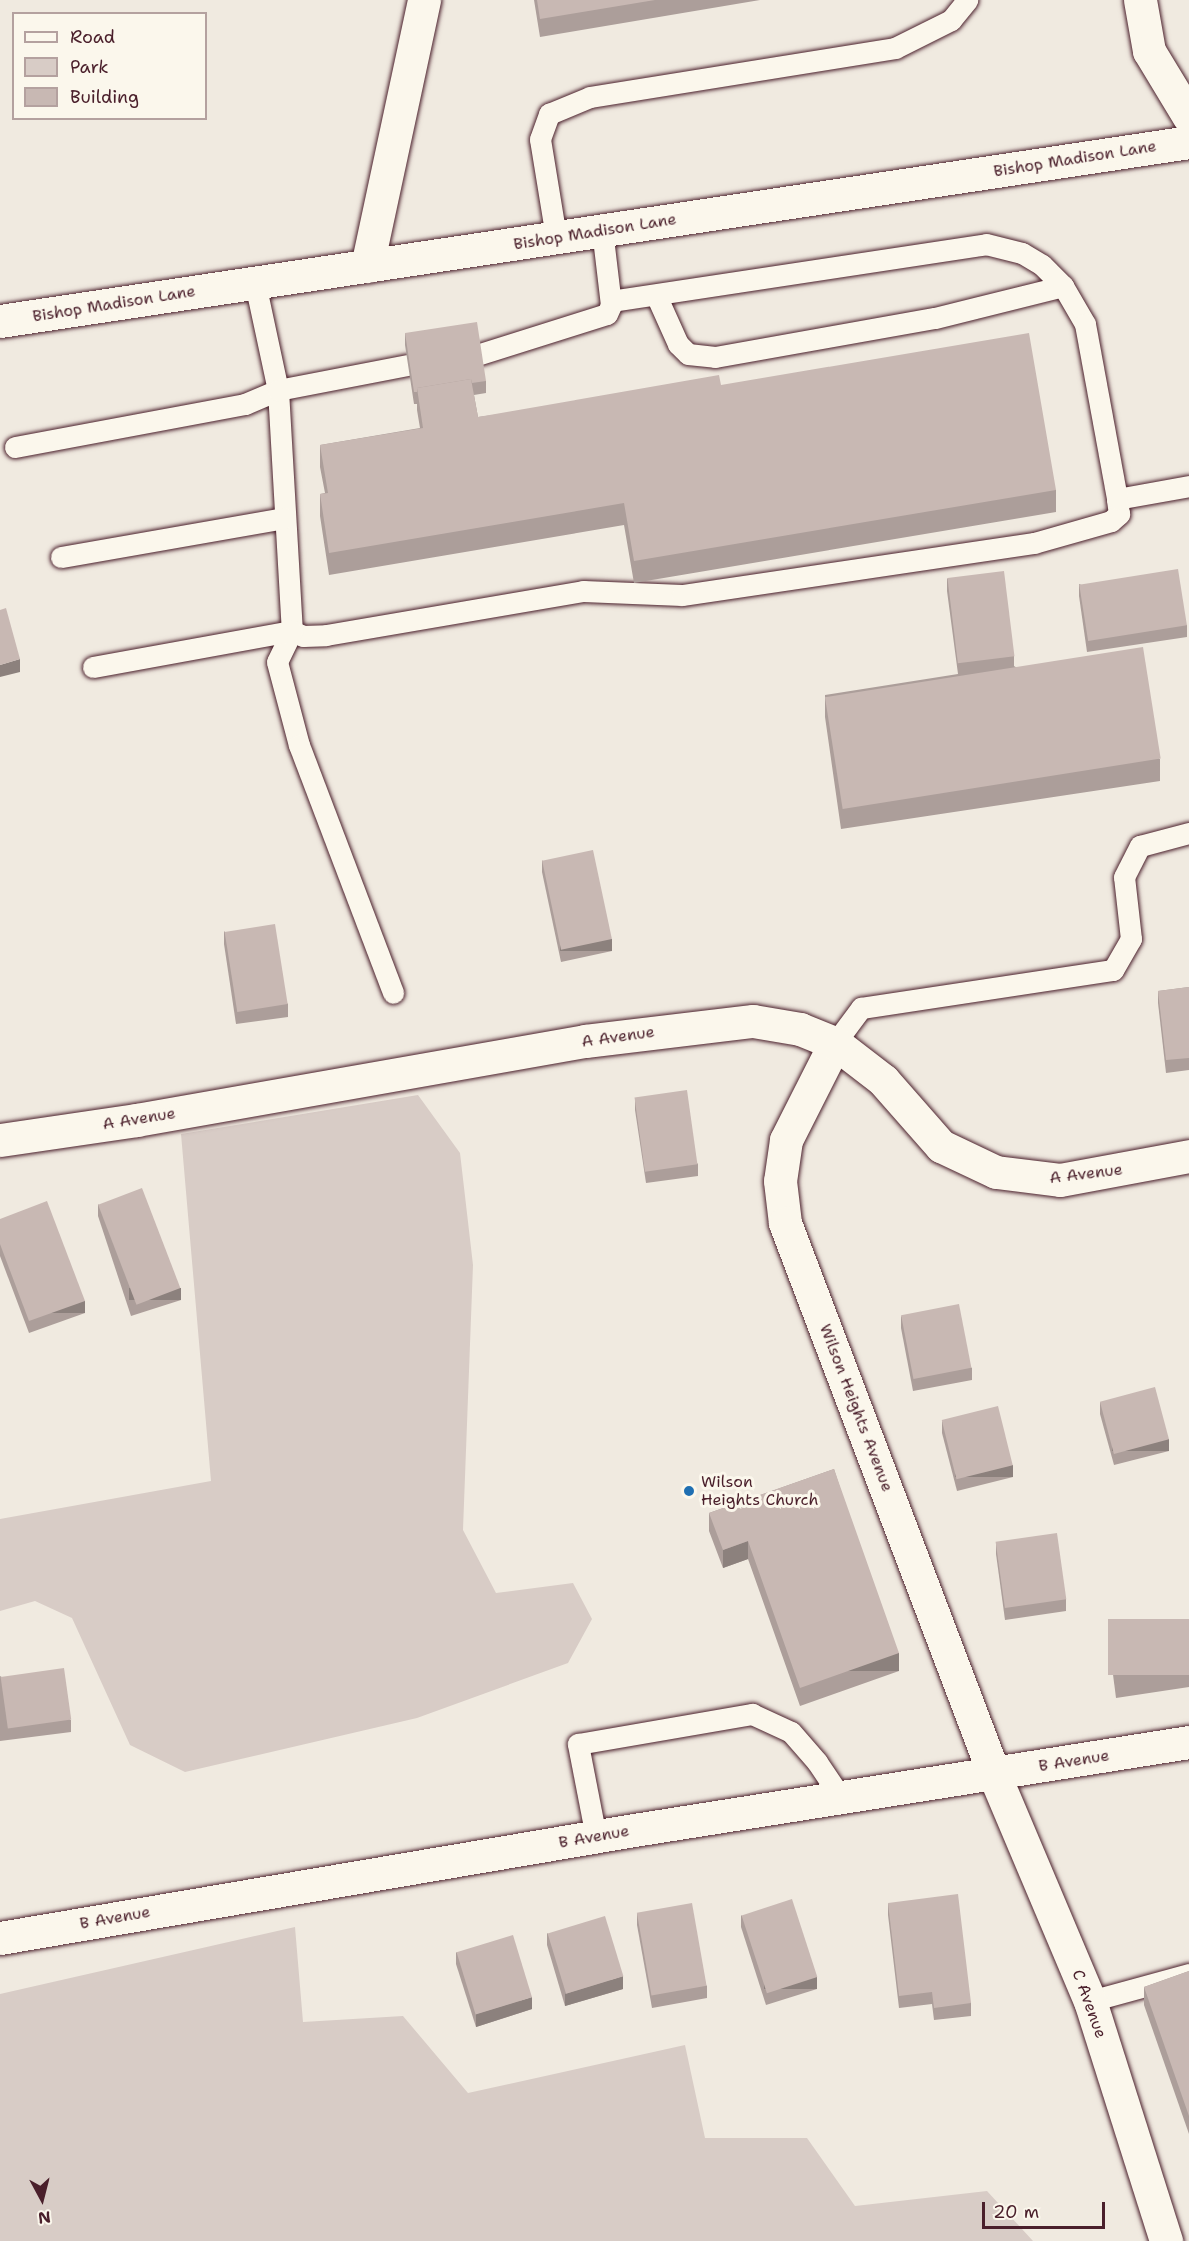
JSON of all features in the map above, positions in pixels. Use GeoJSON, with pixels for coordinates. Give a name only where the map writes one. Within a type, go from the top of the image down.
{"type":"FeatureCollection","features":[{"type":"Feature","properties":{"kind":"street"},"geometry":{"type":"LineString","coordinates":[[367,266],[424,0]]}},
{"type":"Feature","properties":{"kind":"street"},"geometry":{"type":"LineString","coordinates":[[1140,0],[1149,51],[1189,117]]}},
{"type":"Feature","properties":{"kind":"street","name":"Bishop Madison Lane"},"geometry":{"type":"LineString","coordinates":[[0,321],[1189,142]]}},
{"type":"Feature","properties":{"kind":"street","name":"A Avenue"},"geometry":{"type":"LineString","coordinates":[[0,1140],[137,1120],[585,1041],[730,1021],[753,1021],[800,1029],[835,1043],[883,1080],[941,1146],[996,1172],[1060,1180],[1189,1156]]}},
{"type":"Feature","properties":{"kind":"street","name":"Wilson Heights Avenue"},"geometry":{"type":"LineString","coordinates":[[835,1043],[786,1140],[780,1181],[785,1223],[994,1774]]}},
{"type":"Feature","properties":{"kind":"street","name":"B Avenue"},"geometry":{"type":"LineString","coordinates":[[0,1938],[596,1837],[1189,1742]]}},
{"type":"Feature","properties":{"kind":"street","name":"C Avenue"},"geometry":{"type":"LineString","coordinates":[[994,1774],[1090,2001],[1166,2241]]}},
{"type":"Feature","properties":{"kind":"lane"},"geometry":{"type":"LineString","coordinates":[[556,237],[540,139],[549,114],[590,97],[895,48],[951,20],[967,0]]}},
{"type":"Feature","properties":{"kind":"lane"},"geometry":{"type":"LineString","coordinates":[[480,354],[607,314],[611,302],[602,231]]}},
{"type":"Feature","properties":{"kind":"lane"},"geometry":{"type":"LineString","coordinates":[[93,667],[292,631],[303,636],[326,636],[584,591],[682,595],[1034,543],[1111,521],[1119,514],[1091,345],[1085,324],[1063,286],[1042,265],[1022,253],[986,244],[611,302]]}},
{"type":"Feature","properties":{"kind":"lane"},"geometry":{"type":"LineString","coordinates":[[255,283],[278,390],[292,631],[277,662],[299,745],[393,993]]}},
{"type":"Feature","properties":{"kind":"lane"},"geometry":{"type":"LineString","coordinates":[[656,294],[678,344],[688,354],[715,357],[935,318],[1063,286]]}},
{"type":"Feature","properties":{"kind":"lane"},"geometry":{"type":"LineString","coordinates":[[15,447],[245,404],[278,390],[408,365]]}},
{"type":"Feature","properties":{"kind":"lane"},"geometry":{"type":"LineString","coordinates":[[1117,499],[1189,486]]}},
{"type":"Feature","properties":{"kind":"lane"},"geometry":{"type":"LineString","coordinates":[[61,557],[285,518]]}},
{"type":"Feature","properties":{"kind":"lane"},"geometry":{"type":"LineString","coordinates":[[835,1043],[861,1008],[1113,970],[1131,939],[1124,877],[1140,846],[1189,833]]}},
{"type":"Feature","properties":{"kind":"lane"},"geometry":{"type":"LineString","coordinates":[[596,1837],[578,1744],[752,1714],[791,1732],[817,1762],[842,1799]]}},
{"type":"Feature","properties":{"kind":"lane"},"geometry":{"type":"LineString","coordinates":[[1090,2001],[1189,1974]]}},
{"type":"Feature","properties":{"kind":"green space"},"geometry":{"type":"Polygon","coordinates":[[[418,1095],[460,1153],[473,1265],[463,1530],[496,1593],[573,1583],[592,1619],[568,1663],[417,1718],[185,1772],[130,1745],[72,1618],[35,1601],[0,1611],[0,1519],[211,1481],[181,1134],[418,1095]]]}},
{"type":"Feature","properties":{"kind":"green space"},"geometry":{"type":"Polygon","coordinates":[[[295,1927],[303,2022],[403,2016],[468,2093],[685,2045],[705,2138],[807,2138],[855,2206],[987,2191],[1033,2241],[0,2241],[0,1994],[295,1927]]]}},
{"type":"Feature","properties":{"kind":"building"},"geometry":{"type":"Polygon","coordinates":[[[537,0],[655,0],[540,19],[537,0]]]}},
{"type":"Feature","properties":{"kind":"building"},"geometry":{"type":"Polygon","coordinates":[[[477,322],[486,381],[472,383],[471,379],[417,388],[417,392],[414,392],[405,333],[477,322]]]}},
{"type":"Feature","properties":{"kind":"building"},"geometry":{"type":"Polygon","coordinates":[[[1029,333],[1056,490],[634,561],[624,503],[329,553],[320,494],[328,493],[320,445],[423,428],[417,388],[471,379],[478,417],[719,375],[721,385],[1029,333]]]}},
{"type":"Feature","properties":{"kind":"building"},"geometry":{"type":"Polygon","coordinates":[[[1178,569],[1187,625],[1088,641],[1079,585],[1178,569]]]}},
{"type":"Feature","properties":{"kind":"building"},"geometry":{"type":"Polygon","coordinates":[[[1004,571],[1014,656],[958,663],[947,578],[1004,571]]]}},
{"type":"Feature","properties":{"kind":"building"},"geometry":{"type":"Polygon","coordinates":[[[6,608],[20,659],[0,665],[0,610],[6,608]]]}},
{"type":"Feature","properties":{"kind":"building"},"geometry":{"type":"Polygon","coordinates":[[[1143,647],[1161,759],[843,809],[825,697],[1143,647]]]}},
{"type":"Feature","properties":{"kind":"building"},"geometry":{"type":"Polygon","coordinates":[[[593,850],[612,939],[561,950],[542,861],[593,850]]]}},
{"type":"Feature","properties":{"kind":"building"},"geometry":{"type":"Polygon","coordinates":[[[275,924],[288,1004],[237,1012],[225,932],[275,924]]]}},
{"type":"Feature","properties":{"kind":"building"},"geometry":{"type":"Polygon","coordinates":[[[1189,987],[1189,1058],[1166,1060],[1158,991],[1189,987]]]}},
{"type":"Feature","properties":{"kind":"building"},"geometry":{"type":"Polygon","coordinates":[[[687,1090],[697,1164],[645,1172],[635,1097],[687,1090]]]}},
{"type":"Feature","properties":{"kind":"building"},"geometry":{"type":"Polygon","coordinates":[[[142,1188],[180,1288],[136,1305],[98,1205],[142,1188]]]}},
{"type":"Feature","properties":{"kind":"building"},"geometry":{"type":"Polygon","coordinates":[[[47,1201],[85,1301],[29,1321],[0,1244],[0,1219],[47,1201]]]}},
{"type":"Feature","properties":{"kind":"building"},"geometry":{"type":"Polygon","coordinates":[[[959,1304],[971,1368],[913,1379],[901,1315],[959,1304]]]}},
{"type":"Feature","properties":{"kind":"building"},"geometry":{"type":"Polygon","coordinates":[[[1155,1387],[1169,1439],[1114,1454],[1100,1402],[1155,1387]]]}},
{"type":"Feature","properties":{"kind":"building"},"geometry":{"type":"Polygon","coordinates":[[[998,1406],[1013,1465],[956,1479],[942,1420],[998,1406]]]}},
{"type":"Feature","properties":{"kind":"building"},"geometry":{"type":"Polygon","coordinates":[[[834,1469],[899,1653],[800,1688],[748,1541],[723,1550],[709,1513],[834,1469]]]}},
{"type":"Feature","properties":{"kind":"building"},"geometry":{"type":"Polygon","coordinates":[[[1057,1533],[1066,1599],[1005,1608],[996,1542],[1057,1533]]]}},
{"type":"Feature","properties":{"kind":"building"},"geometry":{"type":"Polygon","coordinates":[[[1108,1619],[1189,1619],[1189,1675],[1108,1675],[1108,1619]]]}},
{"type":"Feature","properties":{"kind":"building"},"geometry":{"type":"Polygon","coordinates":[[[64,1668],[71,1719],[8,1728],[1,1677],[64,1668]]]}},
{"type":"Feature","properties":{"kind":"building"},"geometry":{"type":"Polygon","coordinates":[[[958,1894],[971,2003],[934,2008],[932,1992],[899,1996],[888,1903],[958,1894]]]}},
{"type":"Feature","properties":{"kind":"building"},"geometry":{"type":"Polygon","coordinates":[[[792,1899],[817,1977],[767,1993],[742,1915],[792,1899]]]}},
{"type":"Feature","properties":{"kind":"building"},"geometry":{"type":"Polygon","coordinates":[[[692,1903],[707,1986],[651,1995],[637,1913],[692,1903]]]}},
{"type":"Feature","properties":{"kind":"building"},"geometry":{"type":"Polygon","coordinates":[[[605,1916],[623,1976],[566,1994],[548,1934],[605,1916]]]}},
{"type":"Feature","properties":{"kind":"building"},"geometry":{"type":"Polygon","coordinates":[[[513,1935],[532,1997],[476,2014],[457,1952],[513,1935]]]}},
{"type":"Feature","properties":{"kind":"building"},"geometry":{"type":"Polygon","coordinates":[[[1189,1971],[1189,2116],[1144,1987],[1189,1971]]]}},
{"type":"Feature","properties":{"kind":"place","name":"Wilson Heights Church"},"geometry":{"type":"Point","coordinates":[689,1491]}}]}
